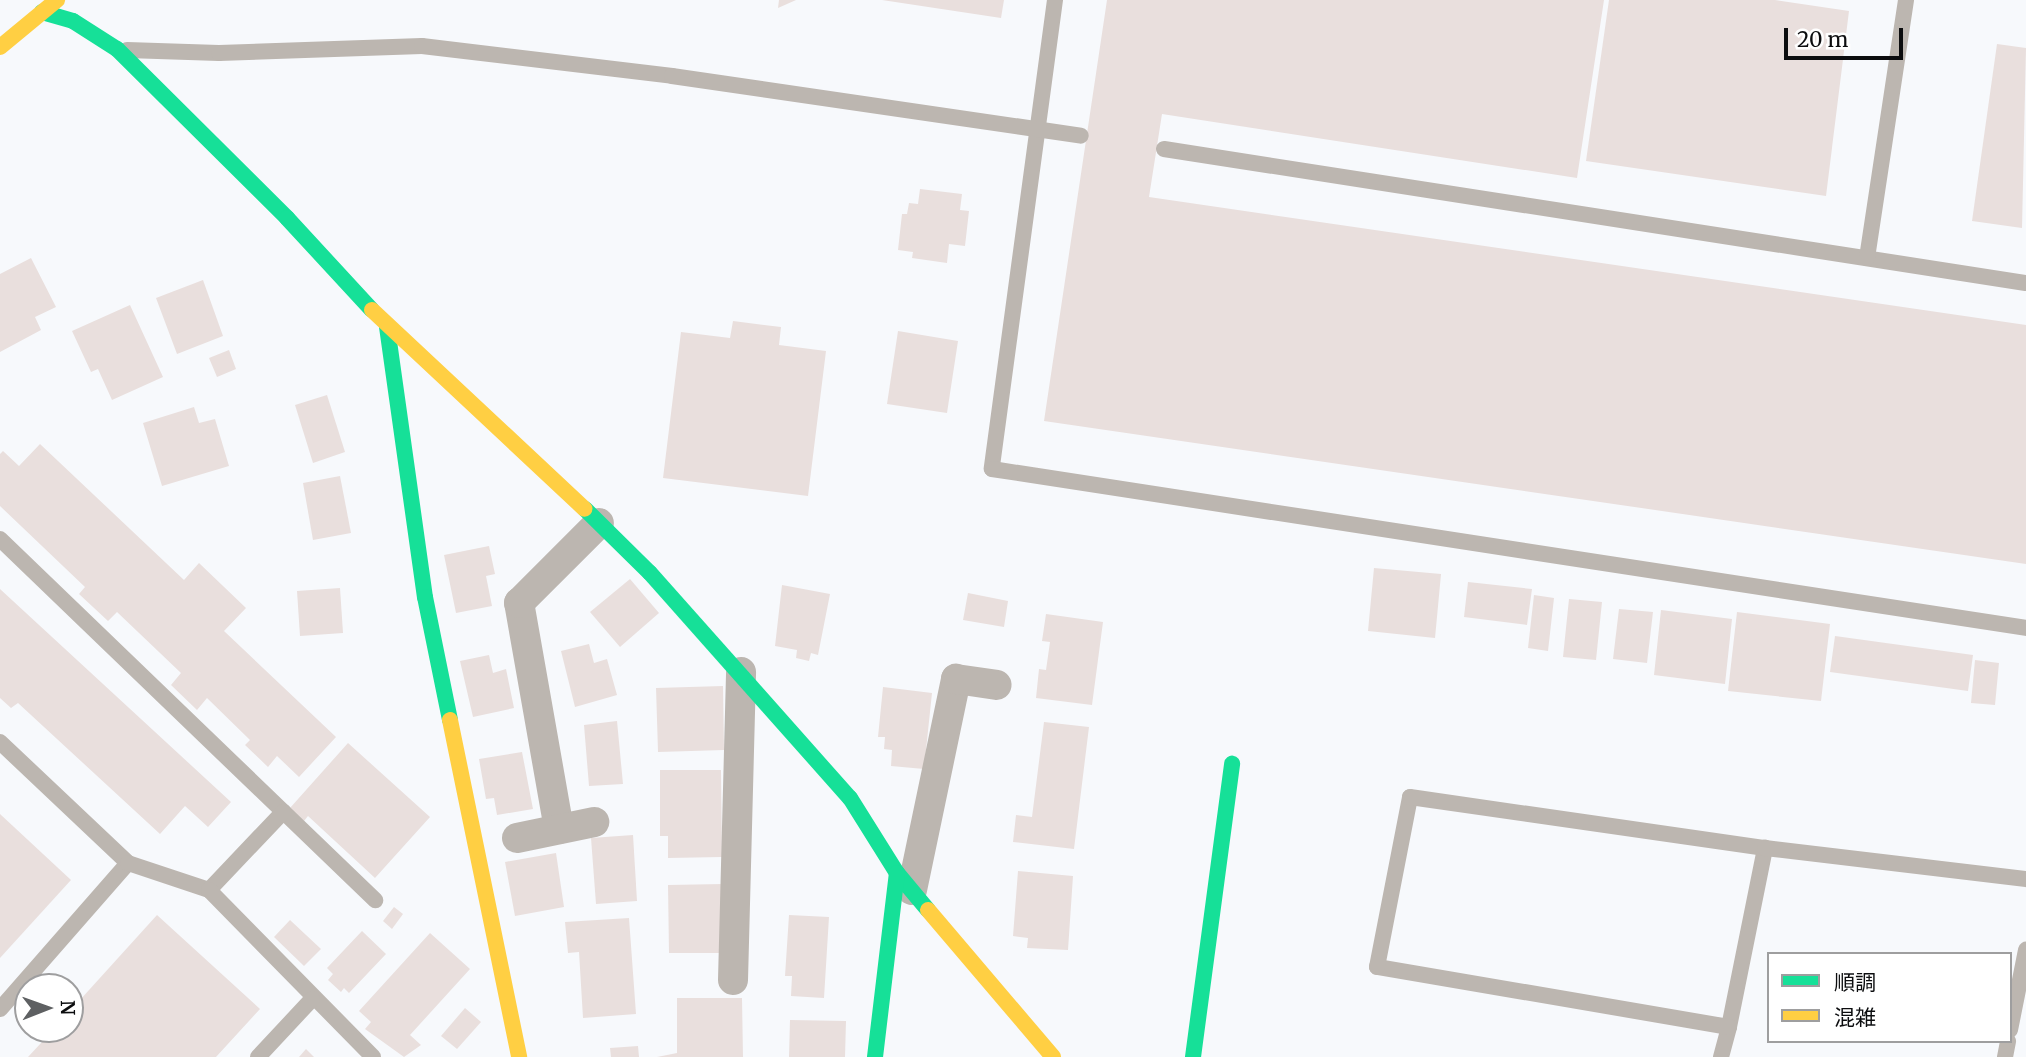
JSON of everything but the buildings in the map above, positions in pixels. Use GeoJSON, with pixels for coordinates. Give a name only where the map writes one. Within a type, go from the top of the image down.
{"type":"FeatureCollection","features":[{"type":"Feature","properties":{"kind":"street"},"geometry":{"type":"LineString","coordinates":[[0,47],[57,0]]}},
{"type":"Feature","properties":{"kind":"street"},"geometry":{"type":"LineString","coordinates":[[42,12],[74,21],[117,49],[287,218],[387,327],[599,523],[741,671],[850,798],[904,881],[1053,1057]]}},
{"type":"Feature","properties":{"kind":"street"},"geometry":{"type":"LineString","coordinates":[[387,327],[425,597],[519,1057]]}},
{"type":"Feature","properties":{"kind":"street"},"geometry":{"type":"LineString","coordinates":[[559,829],[519,603],[599,523]]}},
{"type":"Feature","properties":{"kind":"street"},"geometry":{"type":"LineString","coordinates":[[733,980],[741,671]]}},
{"type":"Feature","properties":{"kind":"street"},"geometry":{"type":"LineString","coordinates":[[875,1057],[904,881],[956,679],[997,685]]}},
{"type":"Feature","properties":{"kind":"street"},"geometry":{"type":"LineString","coordinates":[[1193,1057],[1232,764]]}},
{"type":"Feature","properties":{"kind":"street"},"geometry":{"type":"LineString","coordinates":[[517,838],[594,822]]}},
{"type":"Feature","properties":{"kind":"lane"},"geometry":{"type":"LineString","coordinates":[[1055,0],[992,469],[2026,628]]}},
{"type":"Feature","properties":{"kind":"lane"},"geometry":{"type":"LineString","coordinates":[[1867,258],[1906,0]]}},
{"type":"Feature","properties":{"kind":"lane"},"geometry":{"type":"LineString","coordinates":[[117,49],[219,53],[422,46],[672,75],[1081,136]]}},
{"type":"Feature","properties":{"kind":"lane"},"geometry":{"type":"LineString","coordinates":[[1164,149],[2026,283]]}},
{"type":"Feature","properties":{"kind":"lane"},"geometry":{"type":"LineString","coordinates":[[0,539],[375,900]]}},
{"type":"Feature","properties":{"kind":"lane"},"geometry":{"type":"LineString","coordinates":[[0,742],[128,863],[209,890],[312,999],[373,1057]]}},
{"type":"Feature","properties":{"kind":"lane"},"geometry":{"type":"LineString","coordinates":[[1729,1027],[1377,967],[1410,797],[1766,848],[2026,879]]}},
{"type":"Feature","properties":{"kind":"lane"},"geometry":{"type":"LineString","coordinates":[[209,890],[283,812]]}},
{"type":"Feature","properties":{"kind":"lane"},"geometry":{"type":"LineString","coordinates":[[1721,1057],[1766,848]]}},
{"type":"Feature","properties":{"kind":"lane"},"geometry":{"type":"LineString","coordinates":[[0,1009],[128,863]]}},
{"type":"Feature","properties":{"kind":"lane"},"geometry":{"type":"LineString","coordinates":[[2012,1020],[2026,950]]}},
{"type":"Feature","properties":{"kind":"lane"},"geometry":{"type":"LineString","coordinates":[[258,1057],[312,999]]}},
{"type":"Feature","properties":{"kind":"traffic: fast"},"geometry":{"type":"LineString","coordinates":[[42,12],[73,21],[117,49],[287,218],[372,310]]}},
{"type":"Feature","properties":{"kind":"traffic: fast"},"geometry":{"type":"LineString","coordinates":[[387,327],[425,597],[450,720]]}},
{"type":"Feature","properties":{"kind":"traffic: fast"},"geometry":{"type":"LineString","coordinates":[[585,509],[650,573],[850,798],[897,873],[928,910]]}},
{"type":"Feature","properties":{"kind":"traffic: fast"},"geometry":{"type":"LineString","coordinates":[[1193,1057],[1232,764]]}},
{"type":"Feature","properties":{"kind":"traffic: fast"},"geometry":{"type":"LineString","coordinates":[[875,1057],[897,873]]}},
{"type":"Feature","properties":{"kind":"traffic: slow"},"geometry":{"type":"LineString","coordinates":[[0,47],[57,0]]}},
{"type":"Feature","properties":{"kind":"traffic: slow"},"geometry":{"type":"LineString","coordinates":[[372,310],[585,509]]}},
{"type":"Feature","properties":{"kind":"traffic: slow"},"geometry":{"type":"LineString","coordinates":[[450,720],[519,1057]]}},
{"type":"Feature","properties":{"kind":"traffic: slow"},"geometry":{"type":"LineString","coordinates":[[928,910],[1053,1057]]}}]}
